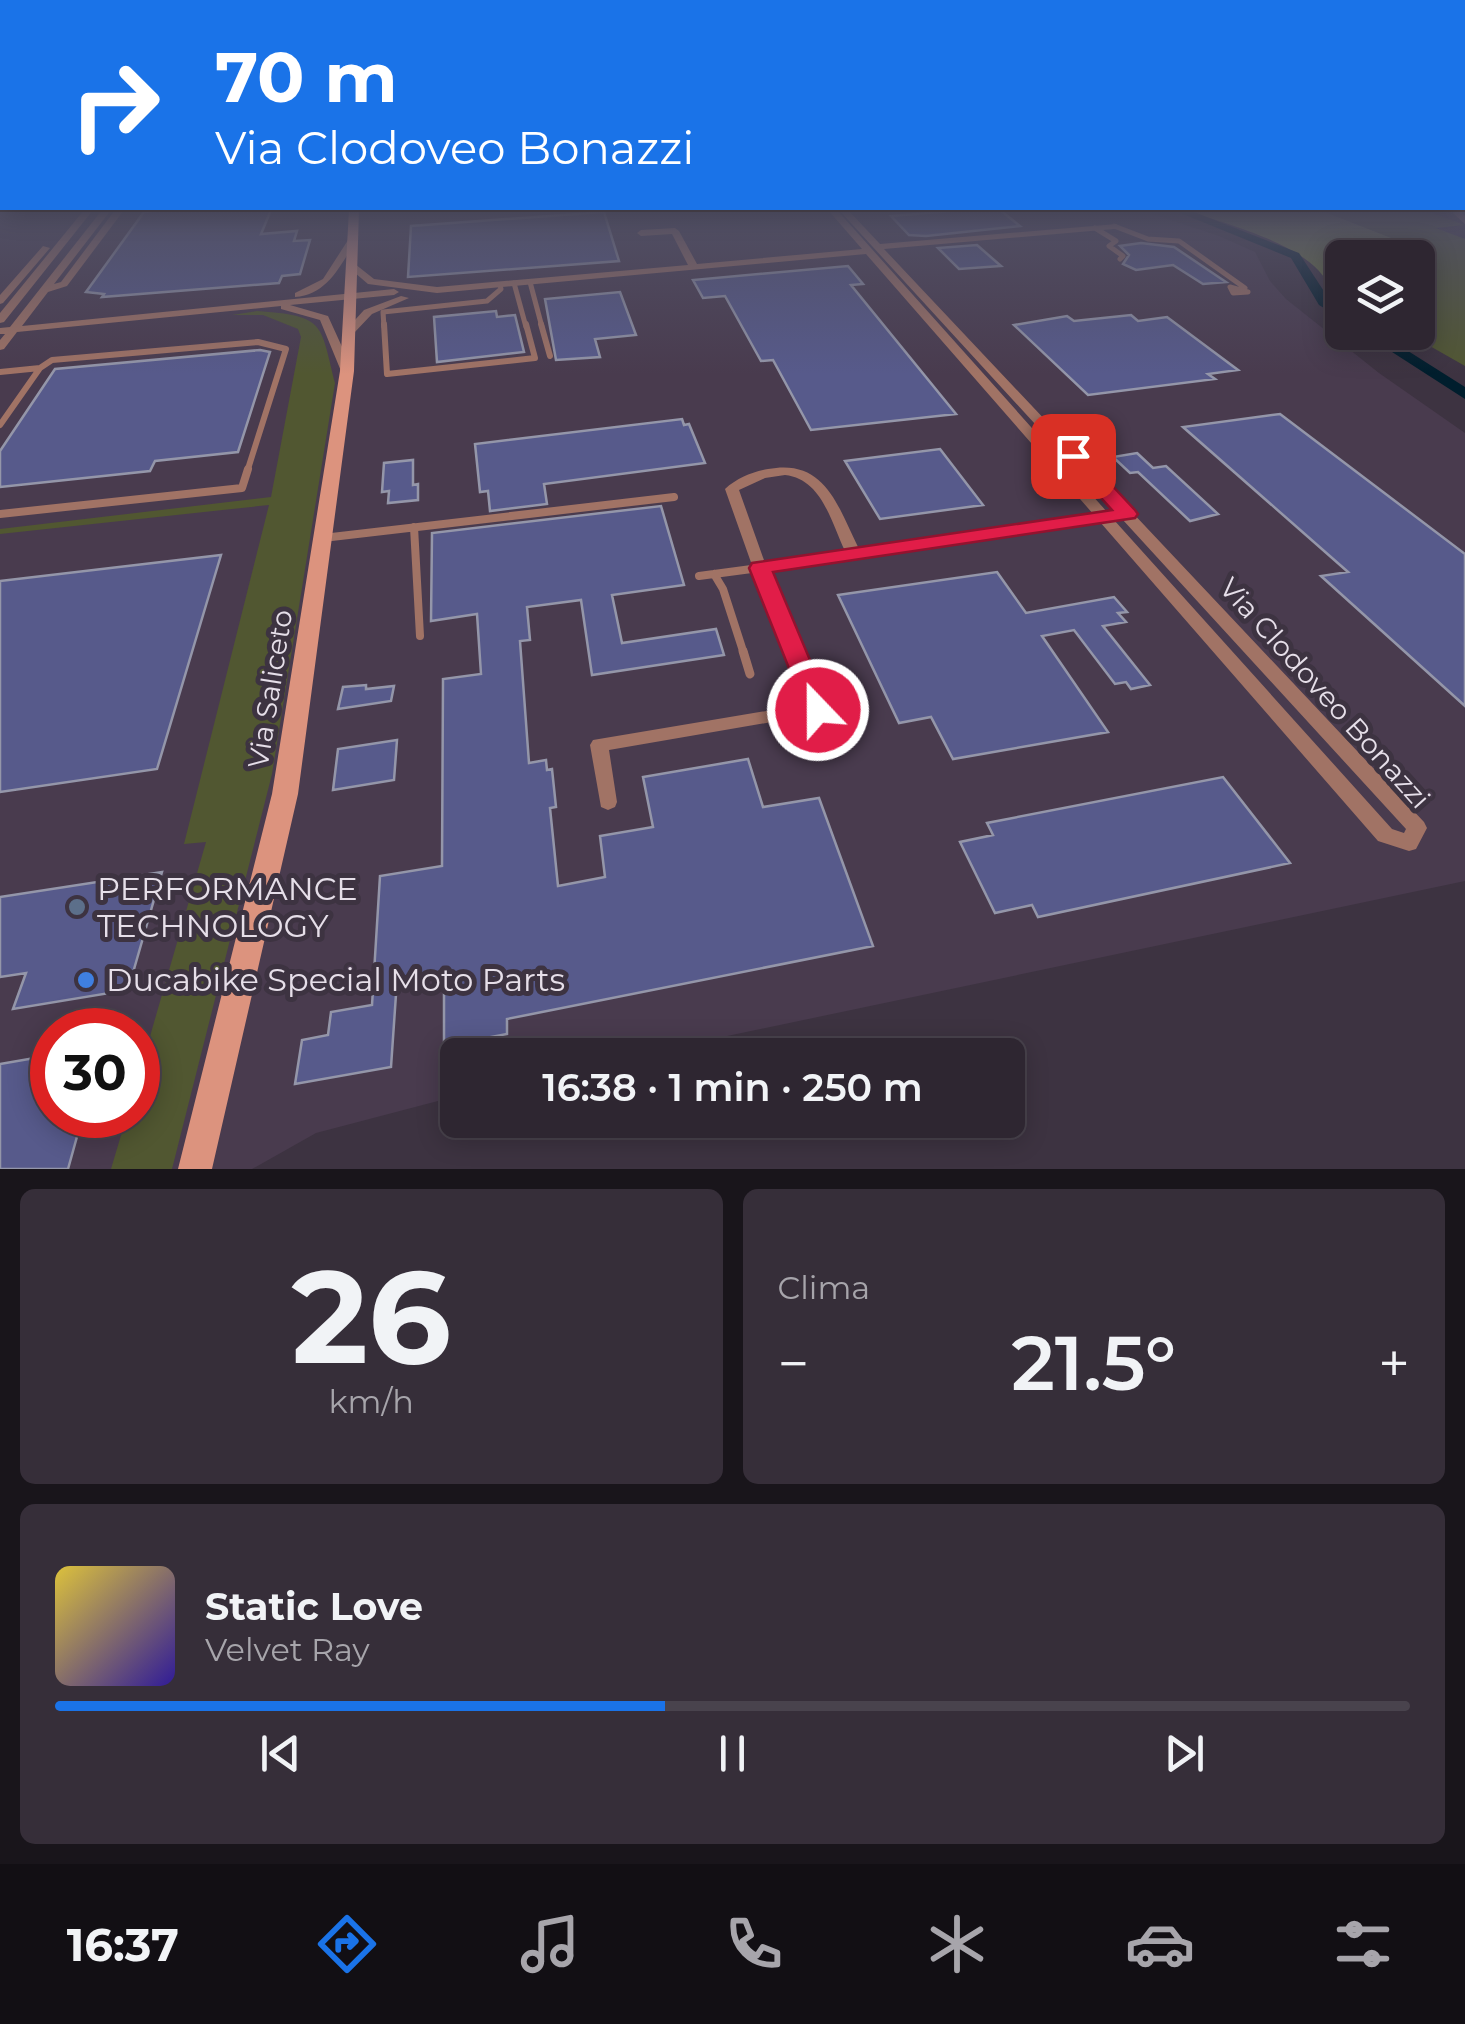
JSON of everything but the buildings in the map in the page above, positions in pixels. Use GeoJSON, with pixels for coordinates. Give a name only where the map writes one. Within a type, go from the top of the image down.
{"type":"FeatureCollection","features":[{"type":"Feature","properties":{"kind":"main road","name":"Via Saliceto"},"geometry":{"type":"LineString","coordinates":[[195,1169],[285,794],[347,372],[352,266]]}},
{"type":"Feature","properties":{"kind":"street"},"geometry":{"type":"LineString","coordinates":[[2,299],[31,265]]}},
{"type":"Feature","properties":{"kind":"street"},"geometry":{"type":"LineString","coordinates":[[0,320],[45,265]]}},
{"type":"Feature","properties":{"kind":"street"},"geometry":{"type":"LineString","coordinates":[[0,348],[64,265]]}},
{"type":"Feature","properties":{"kind":"street"},"geometry":{"type":"LineString","coordinates":[[44,290],[64,284],[80,265]]}},
{"type":"Feature","properties":{"kind":"street"},"geometry":{"type":"LineString","coordinates":[[281,304],[326,281],[337,265]]}},
{"type":"Feature","properties":{"kind":"street"},"geometry":{"type":"LineString","coordinates":[[0,330],[719,265]]}},
{"type":"Feature","properties":{"kind":"street","name":"Via Clodoveo Bonazzi"},"geometry":{"type":"LineString","coordinates":[[889,265],[1104,518],[1385,835],[1409,843],[1417,828],[891,265]]}},
{"type":"Feature","properties":{"kind":"street"},"geometry":{"type":"LineString","coordinates":[[352,266],[372,282],[417,292]]}},
{"type":"Feature","properties":{"kind":"street"},"geometry":{"type":"LineString","coordinates":[[350,331],[382,305],[417,292]]}},
{"type":"Feature","properties":{"kind":"street"},"geometry":{"type":"LineString","coordinates":[[2,299],[20,295]]}},
{"type":"Feature","properties":{"kind":"street"},"geometry":{"type":"LineString","coordinates":[[281,304],[324,318],[347,372]]}},
{"type":"Feature","properties":{"kind":"street"},"geometry":{"type":"LineString","coordinates":[[608,802],[598,745],[818,710],[732,489],[745,478],[771,472],[796,474],[815,482],[854,554]]}},
{"type":"Feature","properties":{"kind":"street"},"geometry":{"type":"LineString","coordinates":[[760,568],[1127,514]]}},
{"type":"Feature","properties":{"kind":"lane"},"geometry":{"type":"LineString","coordinates":[[1212,265],[1245,288]]}},
{"type":"Feature","properties":{"kind":"lane"},"geometry":{"type":"LineString","coordinates":[[530,282],[550,356]]}},
{"type":"Feature","properties":{"kind":"lane"},"geometry":{"type":"LineString","coordinates":[[500,284],[502,289],[487,301],[384,312],[387,374],[535,358],[514,283]]}},
{"type":"Feature","properties":{"kind":"lane"},"geometry":{"type":"LineString","coordinates":[[0,426],[40,368],[52,360],[258,342],[286,349],[242,488],[0,514]]}},
{"type":"Feature","properties":{"kind":"lane"},"geometry":{"type":"LineString","coordinates":[[0,372],[40,368]]}},
{"type":"Feature","properties":{"kind":"lane"},"geometry":{"type":"LineString","coordinates":[[323,538],[674,496]]}},
{"type":"Feature","properties":{"kind":"lane"},"geometry":{"type":"LineString","coordinates":[[414,527],[420,636]]}},
{"type":"Feature","properties":{"kind":"lane"},"geometry":{"type":"LineString","coordinates":[[699,576],[760,568]]}},
{"type":"Feature","properties":{"kind":"lane"},"geometry":{"type":"LineString","coordinates":[[714,574],[723,589],[750,674]]}},
{"type":"Feature","properties":{"kind":"shaded area"},"geometry":{"type":"Polygon","coordinates":[[[0,265],[1261,265],[1286,299],[1325,330],[1325,350],[1350,350],[1465,433],[1465,881],[718,1038],[440,1038],[440,1100],[316,1133],[252,1169],[0,1169],[0,265]]]}},
{"type":"Feature","properties":{"kind":"green space"},"geometry":{"type":"Polygon","coordinates":[[[1312,265],[1325,265],[1325,280],[1322,275],[1312,265]]]}},
{"type":"Feature","properties":{"kind":"green space"},"geometry":{"type":"Polygon","coordinates":[[[1435,265],[1465,265],[1465,366],[1435,349],[1435,265]]]}},
{"type":"Feature","properties":{"kind":"green space"},"geometry":{"type":"Polygon","coordinates":[[[257,311],[308,320],[322,335],[335,383],[272,774],[172,1169],[111,1169],[120,1138],[160,1138],[158,1008],[206,842],[184,844],[269,505],[0,534],[0,529],[271,497],[301,337],[298,329],[263,315],[232,315],[257,311]]]}},
{"type":"Feature","properties":{"kind":"waterway"},"geometry":{"type":"LineString","coordinates":[[1300,265],[1325,303]]}},
{"type":"Feature","properties":{"kind":"waterway"},"geometry":{"type":"LineString","coordinates":[[1396,350],[1465,394]]}},
{"type":"Feature","properties":{"kind":"place","name":"PERFORMANCE TECHNOLOGY"},"geometry":{"type":"Point","coordinates":[77,907]}},
{"type":"Feature","properties":{"kind":"place","name":"Ducabike Special Moto Parts"},"geometry":{"type":"Point","coordinates":[86,980]}},
{"type":"Feature","properties":{"kind":"route"},"geometry":{"type":"LineString","coordinates":[[818,710],[760,568],[1127,514],[1073,456]]}}]}
